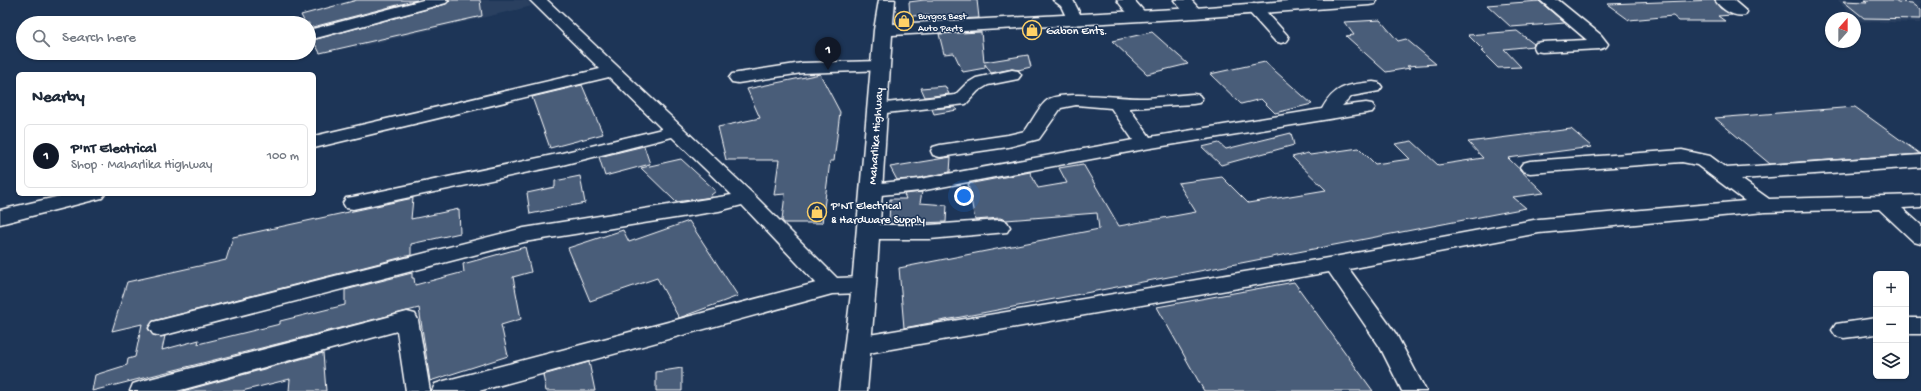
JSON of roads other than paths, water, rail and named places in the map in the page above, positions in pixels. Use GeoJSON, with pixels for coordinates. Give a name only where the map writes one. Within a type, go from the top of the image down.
{"type":"FeatureCollection","features":[{"type":"Feature","properties":{"kind":"main road","name":"Maharlika Highway"},"geometry":{"type":"LineString","coordinates":[[853,391],[864,285],[880,66],[887,0]]}},
{"type":"Feature","properties":{"kind":"main road"},"geometry":{"type":"LineString","coordinates":[[883,30],[1195,13],[1363,0]]}},
{"type":"Feature","properties":{"kind":"street"},"geometry":{"type":"LineString","coordinates":[[316,33],[441,0]]}},
{"type":"Feature","properties":{"kind":"street"},"geometry":{"type":"LineString","coordinates":[[538,0],[746,198],[832,286]]}},
{"type":"Feature","properties":{"kind":"street"},"geometry":{"type":"LineString","coordinates":[[1060,0],[1067,3],[1075,20]]}},
{"type":"Feature","properties":{"kind":"street"},"geometry":{"type":"LineString","coordinates":[[1125,0],[1140,16]]}},
{"type":"Feature","properties":{"kind":"street"},"geometry":{"type":"LineString","coordinates":[[1182,0],[1195,13]]}},
{"type":"Feature","properties":{"kind":"street"},"geometry":{"type":"LineString","coordinates":[[1542,47],[1600,44],[1595,38],[1548,0]]}},
{"type":"Feature","properties":{"kind":"street"},"geometry":{"type":"LineString","coordinates":[[1723,0],[1739,12]]}},
{"type":"Feature","properties":{"kind":"street"},"geometry":{"type":"LineString","coordinates":[[1254,8],[1281,38]]}},
{"type":"Feature","properties":{"kind":"street"},"geometry":{"type":"LineString","coordinates":[[738,78],[802,68],[880,66]]}},
{"type":"Feature","properties":{"kind":"street"},"geometry":{"type":"LineString","coordinates":[[316,142],[612,71]]}},
{"type":"Feature","properties":{"kind":"street"},"geometry":{"type":"LineString","coordinates":[[877,109],[960,100],[966,96],[974,85],[984,80],[1012,75]]}},
{"type":"Feature","properties":{"kind":"street"},"geometry":{"type":"LineString","coordinates":[[1329,114],[1336,98],[1344,92],[1373,87]]}},
{"type":"Feature","properties":{"kind":"street"},"geometry":{"type":"LineString","coordinates":[[940,151],[1008,141],[1032,135],[1047,112],[1055,103],[1076,100],[1116,103],[1147,103],[1193,99]]}},
{"type":"Feature","properties":{"kind":"street"},"geometry":{"type":"LineString","coordinates":[[1116,103],[1145,144]]}},
{"type":"Feature","properties":{"kind":"street"},"geometry":{"type":"LineString","coordinates":[[871,190],[928,183],[1145,144],[1366,108]]}},
{"type":"Feature","properties":{"kind":"street"},"geometry":{"type":"LineString","coordinates":[[353,203],[562,158],[675,131]]}},
{"type":"Feature","properties":{"kind":"street"},"geometry":{"type":"LineString","coordinates":[[1530,167],[1682,156],[1703,160],[1724,174],[1730,181],[1765,206]]}},
{"type":"Feature","properties":{"kind":"street"},"geometry":{"type":"LineString","coordinates":[[1724,174],[1921,161]]}},
{"type":"Feature","properties":{"kind":"street"},"geometry":{"type":"LineString","coordinates":[[0,217],[87,196]]}},
{"type":"Feature","properties":{"kind":"street"},"geometry":{"type":"LineString","coordinates":[[161,328],[524,236],[719,205],[746,198]]}},
{"type":"Feature","properties":{"kind":"street"},"geometry":{"type":"LineString","coordinates":[[857,346],[1334,264],[1539,226],[1765,206],[1921,201]]}},
{"type":"Feature","properties":{"kind":"street"},"geometry":{"type":"LineString","coordinates":[[1884,202],[1921,237]]}},
{"type":"Feature","properties":{"kind":"street"},"geometry":{"type":"LineString","coordinates":[[867,232],[930,232],[1000,227]]}},
{"type":"Feature","properties":{"kind":"street"},"geometry":{"type":"LineString","coordinates":[[1334,264],[1390,341],[1414,391]]}},
{"type":"Feature","properties":{"kind":"street"},"geometry":{"type":"LineString","coordinates":[[444,391],[832,286],[864,285]]}},
{"type":"Feature","properties":{"kind":"street"},"geometry":{"type":"LineString","coordinates":[[142,391],[407,320],[418,391]]}},
{"type":"Feature","properties":{"kind":"street"},"geometry":{"type":"LineString","coordinates":[[1844,330],[1873,326]]}},
{"type":"Feature","properties":{"kind":"street"},"geometry":{"type":"LineString","coordinates":[[1909,326],[1921,326]]}},
{"type":"Feature","properties":{"kind":"place","name":"Burgos Best Auto Parts"},"geometry":{"type":"Point","coordinates":[904,21]}},
{"type":"Feature","properties":{"kind":"place","name":"Gabon Ents."},"geometry":{"type":"Point","coordinates":[1032,30]}},
{"type":"Feature","properties":{"kind":"place","name":"P'nT Electrical"},"geometry":{"type":"Point","coordinates":[828,70]}},
{"type":"Feature","properties":{"kind":"place","name":"P'NT Electrical & Hardware Supply"},"geometry":{"type":"Point","coordinates":[817,212]}}]}
